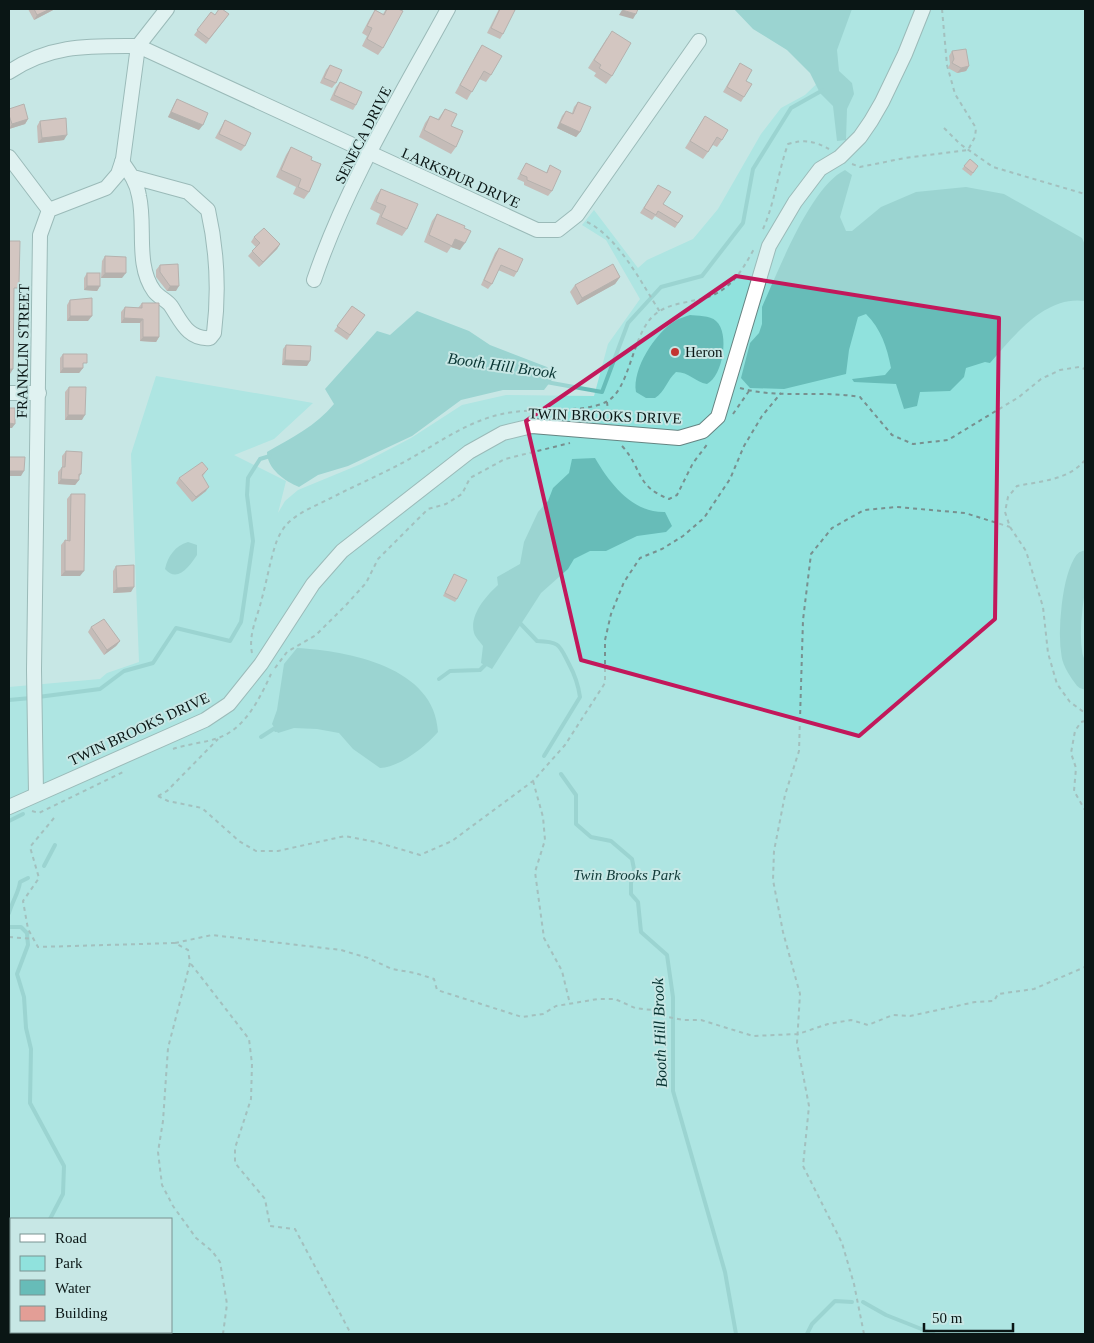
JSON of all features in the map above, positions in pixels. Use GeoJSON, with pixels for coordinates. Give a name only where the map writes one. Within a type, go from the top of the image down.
{"type":"FeatureCollection","features":[{"type":"Feature","properties":{"kind":"street"},"geometry":{"type":"LineString","coordinates":[[9,157],[49,210],[106,188],[118,174],[122,162],[138,46],[167,9]]}},
{"type":"Feature","properties":{"kind":"street","name":"SENECA DRIVE"},"geometry":{"type":"LineString","coordinates":[[314,280],[321,260],[369,154],[448,9]]}},
{"type":"Feature","properties":{"kind":"street","name":"TWIN BROOKS DRIVE"},"geometry":{"type":"LineString","coordinates":[[9,807],[36,793],[197,723],[229,704],[261,664],[313,584],[342,551],[469,452],[503,433],[532,426],[679,438],[703,431],[718,417],[769,246],[796,202],[820,170],[840,157],[860,137],[898,70],[923,9]]}},
{"type":"Feature","properties":{"kind":"street","name":"LARKSPUR DRIVE"},"geometry":{"type":"LineString","coordinates":[[138,46],[537,230],[558,230],[577,215],[699,41]]}},
{"type":"Feature","properties":{"kind":"street"},"geometry":{"type":"LineString","coordinates":[[9,72],[43,54],[74,46],[138,46]]}},
{"type":"Feature","properties":{"kind":"street"},"geometry":{"type":"LineString","coordinates":[[122,162],[133,177],[140,196],[144,267],[154,291],[170,304],[180,323],[193,335],[201,339],[210,338],[214,333],[217,293],[216,261],[208,210],[188,192],[133,177]]}},
{"type":"Feature","properties":{"kind":"street","name":"FRANKLIN STREET"},"geometry":{"type":"LineString","coordinates":[[36,793],[34,670],[40,235],[49,210]]}},
{"type":"Feature","properties":{"kind":"street"},"geometry":{"type":"LineString","coordinates":[[9,393],[39,393]]}},
{"type":"Feature","properties":{"kind":"path"},"geometry":{"type":"LineString","coordinates":[[942,9],[947,64],[955,94],[976,128],[975,137],[968,150]]}},
{"type":"Feature","properties":{"kind":"path"},"geometry":{"type":"LineString","coordinates":[[944,128],[968,150],[993,167],[1085,194]]}},
{"type":"Feature","properties":{"kind":"path"},"geometry":{"type":"LineString","coordinates":[[761,234],[771,212],[782,160],[788,144],[803,140],[816,142],[831,150]]}},
{"type":"Feature","properties":{"kind":"path"},"geometry":{"type":"LineString","coordinates":[[852,164],[860,167],[905,158],[968,150]]}},
{"type":"Feature","properties":{"kind":"path"},"geometry":{"type":"LineString","coordinates":[[577,215],[598,227],[615,245],[660,312]]}},
{"type":"Feature","properties":{"kind":"path"},"geometry":{"type":"LineString","coordinates":[[253,658],[250,645],[253,628],[276,541],[288,524],[304,511],[404,462],[444,437],[477,421],[502,414],[583,407],[607,402],[622,388],[628,362],[640,335],[652,317],[669,306],[714,295],[729,285],[741,272],[754,248]]}},
{"type":"Feature","properties":{"kind":"path"},"geometry":{"type":"LineString","coordinates":[[729,385],[749,391],[840,393],[860,396],[892,436],[913,444],[948,440],[1018,397],[1041,379],[1060,370],[1079,367],[1085,369]]}},
{"type":"Feature","properties":{"kind":"path"},"geometry":{"type":"LineString","coordinates":[[731,416],[749,391]]}},
{"type":"Feature","properties":{"kind":"path"},"geometry":{"type":"LineString","coordinates":[[578,442],[559,444],[505,459],[470,478],[462,494],[446,504],[428,510],[378,560],[366,583],[346,606],[316,635],[287,652],[272,673],[252,712],[219,738],[167,791],[158,796],[168,801],[202,808],[239,841],[256,851],[278,851],[345,836],[376,842],[420,855],[452,841],[533,782],[565,745],[605,683],[604,640],[611,614],[624,582],[640,558],[662,549],[683,536],[704,518],[730,479],[744,446],[762,416],[781,393]]}},
{"type":"Feature","properties":{"kind":"path"},"geometry":{"type":"LineString","coordinates":[[616,445],[622,446],[633,461],[640,480],[655,494],[670,499],[677,495],[693,463],[714,436]]}},
{"type":"Feature","properties":{"kind":"path"},"geometry":{"type":"LineString","coordinates":[[1085,460],[1079,468],[1058,478],[1017,486],[1008,497],[1005,512],[1010,527],[1026,551],[1043,607],[1048,653],[1057,684],[1070,702],[1085,713]]}},
{"type":"Feature","properties":{"kind":"path"},"geometry":{"type":"LineString","coordinates":[[864,1334],[854,1284],[842,1243],[803,1166],[809,1106],[797,1043],[800,994],[783,932],[773,880],[774,851],[785,795],[799,751],[803,620],[811,554],[832,528],[864,510],[896,507],[965,512],[1010,527]]}},
{"type":"Feature","properties":{"kind":"path"},"geometry":{"type":"LineString","coordinates":[[1085,721],[1081,722],[1074,731],[1072,753],[1076,768],[1074,792],[1085,810]]}},
{"type":"Feature","properties":{"kind":"path"},"geometry":{"type":"LineString","coordinates":[[172,750],[192,743],[219,738]]}},
{"type":"Feature","properties":{"kind":"path"},"geometry":{"type":"LineString","coordinates":[[28,809],[39,813],[129,768]]}},
{"type":"Feature","properties":{"kind":"path"},"geometry":{"type":"LineString","coordinates":[[533,782],[543,817],[544,840],[535,872],[544,938],[562,971],[570,1004]]}},
{"type":"Feature","properties":{"kind":"path"},"geometry":{"type":"LineString","coordinates":[[54,818],[30,847],[39,878],[23,901],[28,929],[38,947],[175,943],[212,935],[341,950],[368,958],[392,969],[434,979],[437,990],[522,1017],[543,1014],[556,1006],[598,999],[615,999],[635,1008],[652,1010],[663,1016],[684,1020],[701,1020],[753,1036],[798,1034],[828,1024],[851,1020],[868,1025],[893,1015],[910,1016],[974,1002],[994,1001],[998,994],[1034,989],[1085,967]]}},
{"type":"Feature","properties":{"kind":"path"},"geometry":{"type":"LineString","coordinates":[[9,937],[34,940]]}},
{"type":"Feature","properties":{"kind":"path"},"geometry":{"type":"LineString","coordinates":[[175,943],[188,950],[190,963],[168,1048],[165,1104],[158,1152],[162,1185],[173,1206],[196,1238],[212,1251],[220,1262],[227,1304],[223,1334]]}},
{"type":"Feature","properties":{"kind":"path"},"geometry":{"type":"LineString","coordinates":[[190,963],[249,1040],[252,1064],[251,1099],[235,1148],[235,1163],[265,1199],[270,1226],[295,1230],[351,1334]]}},
{"type":"Feature","properties":{"kind":"highlighted area"},"geometry":{"type":"Polygon","coordinates":[[[736,276],[999,318],[995,619],[859,736],[581,660],[526,421],[736,276]]]}},
{"type":"Feature","properties":{"kind":"green space","name":"Twin Brooks Park"},"geometry":{"type":"Polygon","coordinates":[[[841,9],[1085,9],[1085,1334],[9,1334],[9,687],[100,679],[107,673],[139,662],[131,454],[156,376],[313,403],[274,439],[234,455],[286,481],[278,513],[285,501],[298,490],[361,464],[411,438],[462,405],[506,395],[594,396],[608,344],[640,299],[606,240],[582,225],[594,210],[638,268],[647,260],[693,239],[718,209],[761,134],[781,108],[805,95],[830,71],[841,9]]]}},
{"type":"Feature","properties":{"kind":"water"},"geometry":{"type":"Polygon","coordinates":[[[734,9],[852,9],[837,50],[839,71],[852,83],[854,94],[847,109],[846,140],[837,141],[833,106],[820,93],[810,73],[787,50],[753,29],[734,9]]]}},
{"type":"Feature","properties":{"kind":"water"},"geometry":{"type":"Polygon","coordinates":[[[845,170],[852,175],[840,217],[846,231],[852,231],[881,207],[916,192],[966,187],[1004,194],[1082,238],[1085,245],[1085,301],[1070,301],[1057,304],[1044,311],[1020,330],[990,363],[985,362],[966,368],[964,377],[950,391],[920,392],[917,406],[904,409],[896,384],[854,382],[852,379],[885,375],[891,368],[883,339],[876,326],[866,314],[858,317],[849,350],[846,374],[784,389],[750,388],[741,378],[750,343],[759,333],[762,324],[762,307],[796,232],[808,212],[832,179],[845,170]]]}},
{"type":"Feature","properties":{"kind":"water"},"geometry":{"type":"Polygon","coordinates":[[[417,311],[469,331],[490,345],[547,367],[554,377],[544,390],[503,390],[461,400],[412,436],[348,466],[318,475],[299,487],[278,474],[270,464],[267,452],[303,431],[327,412],[334,404],[325,389],[377,331],[390,335],[417,311]]]}},
{"type":"Feature","properties":{"kind":"water"},"geometry":{"type":"Polygon","coordinates":[[[690,315],[703,316],[716,321],[723,335],[724,344],[721,364],[713,379],[707,384],[681,372],[676,372],[661,393],[655,398],[646,398],[636,392],[638,373],[646,352],[667,327],[677,320],[690,315]]]}},
{"type":"Feature","properties":{"kind":"water"},"geometry":{"type":"Polygon","coordinates":[[[595,458],[615,487],[624,495],[643,508],[665,512],[672,526],[666,532],[637,536],[606,551],[590,551],[574,559],[568,569],[541,593],[492,669],[481,663],[483,646],[475,635],[473,626],[476,613],[484,600],[498,585],[497,577],[520,564],[524,542],[538,512],[548,501],[553,488],[569,473],[572,459],[595,458]]]}},
{"type":"Feature","properties":{"kind":"water"},"geometry":{"type":"Polygon","coordinates":[[[188,542],[197,545],[197,555],[191,564],[179,574],[174,575],[170,573],[165,569],[170,556],[179,546],[188,542]]]}},
{"type":"Feature","properties":{"kind":"water"},"geometry":{"type":"Polygon","coordinates":[[[297,648],[341,653],[364,659],[386,667],[406,678],[422,692],[433,710],[438,732],[426,744],[404,760],[388,767],[380,768],[353,749],[339,733],[317,729],[294,728],[278,733],[272,724],[277,710],[284,664],[297,648]]]}},
{"type":"Feature","properties":{"kind":"building"},"geometry":{"type":"Polygon","coordinates":[[[34,9],[50,9],[37,15],[34,9]]]}},
{"type":"Feature","properties":{"kind":"building"},"geometry":{"type":"Polygon","coordinates":[[[219,9],[229,14],[209,39],[197,30],[211,12],[215,15],[219,9]]]}},
{"type":"Feature","properties":{"kind":"building"},"geometry":{"type":"Polygon","coordinates":[[[387,9],[403,11],[383,48],[367,39],[372,28],[367,26],[375,10],[384,15],[387,9]]]}},
{"type":"Feature","properties":{"kind":"building"},"geometry":{"type":"Polygon","coordinates":[[[500,9],[515,10],[503,34],[491,28],[500,9]]]}},
{"type":"Feature","properties":{"kind":"building"},"geometry":{"type":"Polygon","coordinates":[[[623,9],[638,9],[636,14],[623,9]]]}},
{"type":"Feature","properties":{"kind":"building"},"geometry":{"type":"Polygon","coordinates":[[[612,31],[631,43],[612,76],[599,68],[601,65],[594,60],[612,31]]]}},
{"type":"Feature","properties":{"kind":"building"},"geometry":{"type":"Polygon","coordinates":[[[482,45],[502,56],[491,75],[484,71],[472,92],[460,85],[482,45]]]}},
{"type":"Feature","properties":{"kind":"building"},"geometry":{"type":"Polygon","coordinates":[[[966,49],[969,66],[961,68],[952,63],[954,59],[952,51],[966,49]]]}},
{"type":"Feature","properties":{"kind":"building"},"geometry":{"type":"Polygon","coordinates":[[[740,63],[752,70],[746,81],[752,84],[744,97],[727,87],[740,63]]]}},
{"type":"Feature","properties":{"kind":"building"},"geometry":{"type":"Polygon","coordinates":[[[330,65],[342,70],[336,83],[324,78],[330,65]]]}},
{"type":"Feature","properties":{"kind":"building"},"geometry":{"type":"Polygon","coordinates":[[[340,82],[362,92],[356,105],[334,95],[340,82]]]}},
{"type":"Feature","properties":{"kind":"building"},"geometry":{"type":"Polygon","coordinates":[[[177,99],[208,113],[203,125],[171,112],[177,99]]]}},
{"type":"Feature","properties":{"kind":"building"},"geometry":{"type":"Polygon","coordinates":[[[578,102],[591,107],[580,132],[560,123],[566,111],[573,114],[578,102]]]}},
{"type":"Feature","properties":{"kind":"building"},"geometry":{"type":"Polygon","coordinates":[[[24,104],[28,119],[12,124],[9,109],[24,104]]]}},
{"type":"Feature","properties":{"kind":"building"},"geometry":{"type":"Polygon","coordinates":[[[445,109],[457,114],[451,126],[463,131],[456,147],[424,130],[430,116],[439,120],[445,109]]]}},
{"type":"Feature","properties":{"kind":"building"},"geometry":{"type":"Polygon","coordinates":[[[705,116],[728,130],[722,140],[717,137],[708,152],[690,141],[705,116]]]}},
{"type":"Feature","properties":{"kind":"building"},"geometry":{"type":"Polygon","coordinates":[[[66,118],[67,135],[42,138],[40,121],[66,118]]]}},
{"type":"Feature","properties":{"kind":"building"},"geometry":{"type":"Polygon","coordinates":[[[225,120],[251,133],[245,146],[219,134],[225,120]]]}},
{"type":"Feature","properties":{"kind":"building"},"geometry":{"type":"Polygon","coordinates":[[[291,147],[312,157],[311,160],[321,164],[309,192],[298,187],[301,179],[281,170],[291,147]]]}},
{"type":"Feature","properties":{"kind":"building"},"geometry":{"type":"Polygon","coordinates":[[[970,159],[978,166],[973,173],[964,166],[970,159]]]}},
{"type":"Feature","properties":{"kind":"building"},"geometry":{"type":"Polygon","coordinates":[[[526,163],[547,173],[550,165],[561,171],[552,191],[527,180],[527,177],[520,174],[526,163]]]}},
{"type":"Feature","properties":{"kind":"building"},"geometry":{"type":"Polygon","coordinates":[[[658,185],[671,192],[663,204],[683,216],[678,223],[658,211],[656,215],[644,208],[658,185]]]}},
{"type":"Feature","properties":{"kind":"building"},"geometry":{"type":"Polygon","coordinates":[[[381,189],[418,204],[407,229],[381,217],[386,206],[376,202],[381,189]]]}},
{"type":"Feature","properties":{"kind":"building"},"geometry":{"type":"Polygon","coordinates":[[[437,214],[465,226],[464,228],[471,231],[465,243],[455,239],[452,246],[429,235],[437,214]]]}},
{"type":"Feature","properties":{"kind":"building"},"geometry":{"type":"Polygon","coordinates":[[[264,228],[280,244],[263,262],[252,251],[260,243],[254,237],[264,228]]]}},
{"type":"Feature","properties":{"kind":"building"},"geometry":{"type":"Polygon","coordinates":[[[9,241],[20,241],[19,283],[18,288],[14,288],[13,369],[9,369],[9,241]]]}},
{"type":"Feature","properties":{"kind":"building"},"geometry":{"type":"Polygon","coordinates":[[[499,248],[523,259],[517,272],[501,265],[492,284],[484,280],[499,248]]]}},
{"type":"Feature","properties":{"kind":"building"},"geometry":{"type":"Polygon","coordinates":[[[105,256],[126,257],[126,273],[105,273],[105,256]]]}},
{"type":"Feature","properties":{"kind":"building"},"geometry":{"type":"Polygon","coordinates":[[[178,264],[179,286],[170,286],[160,272],[160,265],[178,264]]]}},
{"type":"Feature","properties":{"kind":"building"},"geometry":{"type":"Polygon","coordinates":[[[613,264],[620,277],[582,298],[575,285],[613,264]]]}},
{"type":"Feature","properties":{"kind":"building"},"geometry":{"type":"Polygon","coordinates":[[[87,273],[100,273],[100,286],[87,286],[87,273]]]}},
{"type":"Feature","properties":{"kind":"building"},"geometry":{"type":"Polygon","coordinates":[[[92,298],[92,316],[70,316],[70,300],[92,298]]]}},
{"type":"Feature","properties":{"kind":"building"},"geometry":{"type":"Polygon","coordinates":[[[142,303],[159,303],[159,337],[143,337],[143,319],[124,318],[125,307],[142,308],[142,303]]]}},
{"type":"Feature","properties":{"kind":"building"},"geometry":{"type":"Polygon","coordinates":[[[352,306],[365,315],[350,335],[337,326],[352,306]]]}},
{"type":"Feature","properties":{"kind":"building"},"geometry":{"type":"Polygon","coordinates":[[[286,345],[311,346],[310,361],[285,360],[286,345]]]}},
{"type":"Feature","properties":{"kind":"building"},"geometry":{"type":"Polygon","coordinates":[[[63,354],[87,354],[87,363],[83,363],[83,368],[63,368],[63,354]]]}},
{"type":"Feature","properties":{"kind":"building"},"geometry":{"type":"Polygon","coordinates":[[[69,387],[86,387],[85,415],[68,415],[69,387]]]}},
{"type":"Feature","properties":{"kind":"building"},"geometry":{"type":"Polygon","coordinates":[[[9,408],[15,408],[15,424],[9,423],[9,408]]]}},
{"type":"Feature","properties":{"kind":"building"},"geometry":{"type":"Polygon","coordinates":[[[66,451],[82,452],[79,480],[61,479],[62,467],[65,467],[66,451]]]}},
{"type":"Feature","properties":{"kind":"building"},"geometry":{"type":"Polygon","coordinates":[[[9,457],[25,457],[24,471],[9,471],[9,457]]]}},
{"type":"Feature","properties":{"kind":"building"},"geometry":{"type":"Polygon","coordinates":[[[202,462],[208,469],[202,475],[209,487],[196,497],[179,478],[202,462]]]}},
{"type":"Feature","properties":{"kind":"building"},"geometry":{"type":"Polygon","coordinates":[[[71,494],[85,494],[84,571],[65,571],[65,540],[70,541],[71,494]]]}},
{"type":"Feature","properties":{"kind":"building"},"geometry":{"type":"Polygon","coordinates":[[[134,565],[134,587],[117,588],[116,566],[134,565]]]}},
{"type":"Feature","properties":{"kind":"building"},"geometry":{"type":"Polygon","coordinates":[[[454,574],[467,580],[457,599],[445,593],[454,574]]]}},
{"type":"Feature","properties":{"kind":"building"},"geometry":{"type":"Polygon","coordinates":[[[104,619],[120,641],[107,650],[91,627],[104,619]]]}},
{"type":"Feature","properties":{"kind":"waterway","name":"Booth Hill Brook"},"geometry":{"type":"LineString","coordinates":[[546,382],[602,392],[628,323],[661,287],[702,276],[743,223],[753,169],[791,108],[823,90]]}},
{"type":"Feature","properties":{"kind":"waterway","name":"Booth Hill Brook"},"geometry":{"type":"LineString","coordinates":[[38,697],[100,689],[124,671],[153,663],[176,628],[230,641],[241,622],[253,541],[247,495],[248,478],[260,459],[270,456]]}},
{"type":"Feature","properties":{"kind":"waterway"},"geometry":{"type":"LineString","coordinates":[[1085,561],[1077,580],[1071,620],[1073,658],[1085,679]]}},
{"type":"Feature","properties":{"kind":"waterway"},"geometry":{"type":"LineString","coordinates":[[519,622],[537,641],[551,642],[561,649],[575,676],[580,697],[544,756]]}},
{"type":"Feature","properties":{"kind":"waterway"},"geometry":{"type":"LineString","coordinates":[[439,679],[450,671],[480,670],[488,662]]}},
{"type":"Feature","properties":{"kind":"waterway","name":"Booth Hill Brook"},"geometry":{"type":"LineString","coordinates":[[9,700],[31,698]]}},
{"type":"Feature","properties":{"kind":"waterway"},"geometry":{"type":"LineString","coordinates":[[261,737],[275,728],[276,730]]}},
{"type":"Feature","properties":{"kind":"waterway","name":"Booth Hill Brook"},"geometry":{"type":"LineString","coordinates":[[561,774],[576,795],[576,824],[591,837],[611,841],[632,859],[634,869],[631,894],[638,902],[641,932],[667,955],[673,997],[673,1091],[725,1272],[736,1334]]}},
{"type":"Feature","properties":{"kind":"waterway"},"geometry":{"type":"LineString","coordinates":[[9,821],[23,814]]}},
{"type":"Feature","properties":{"kind":"waterway"},"geometry":{"type":"LineString","coordinates":[[44,866],[55,845]]}},
{"type":"Feature","properties":{"kind":"waterway"},"geometry":{"type":"LineString","coordinates":[[9,913],[20,882],[28,878]]}},
{"type":"Feature","properties":{"kind":"waterway"},"geometry":{"type":"LineString","coordinates":[[9,927],[21,927],[27,933],[28,945],[17,974],[24,997],[26,1028],[31,1049],[30,1103],[64,1166],[63,1194],[51,1218]]}},
{"type":"Feature","properties":{"kind":"waterway","name":"Booth Hill Brook"},"geometry":{"type":"LineString","coordinates":[[807,1334],[812,1324],[835,1301],[852,1302]]}},
{"type":"Feature","properties":{"kind":"waterway"},"geometry":{"type":"LineString","coordinates":[[863,1302],[886,1315],[934,1334]]}},
{"type":"Feature","properties":{"kind":"place","name":"Heron"},"geometry":{"type":"Point","coordinates":[675,352]}}]}
